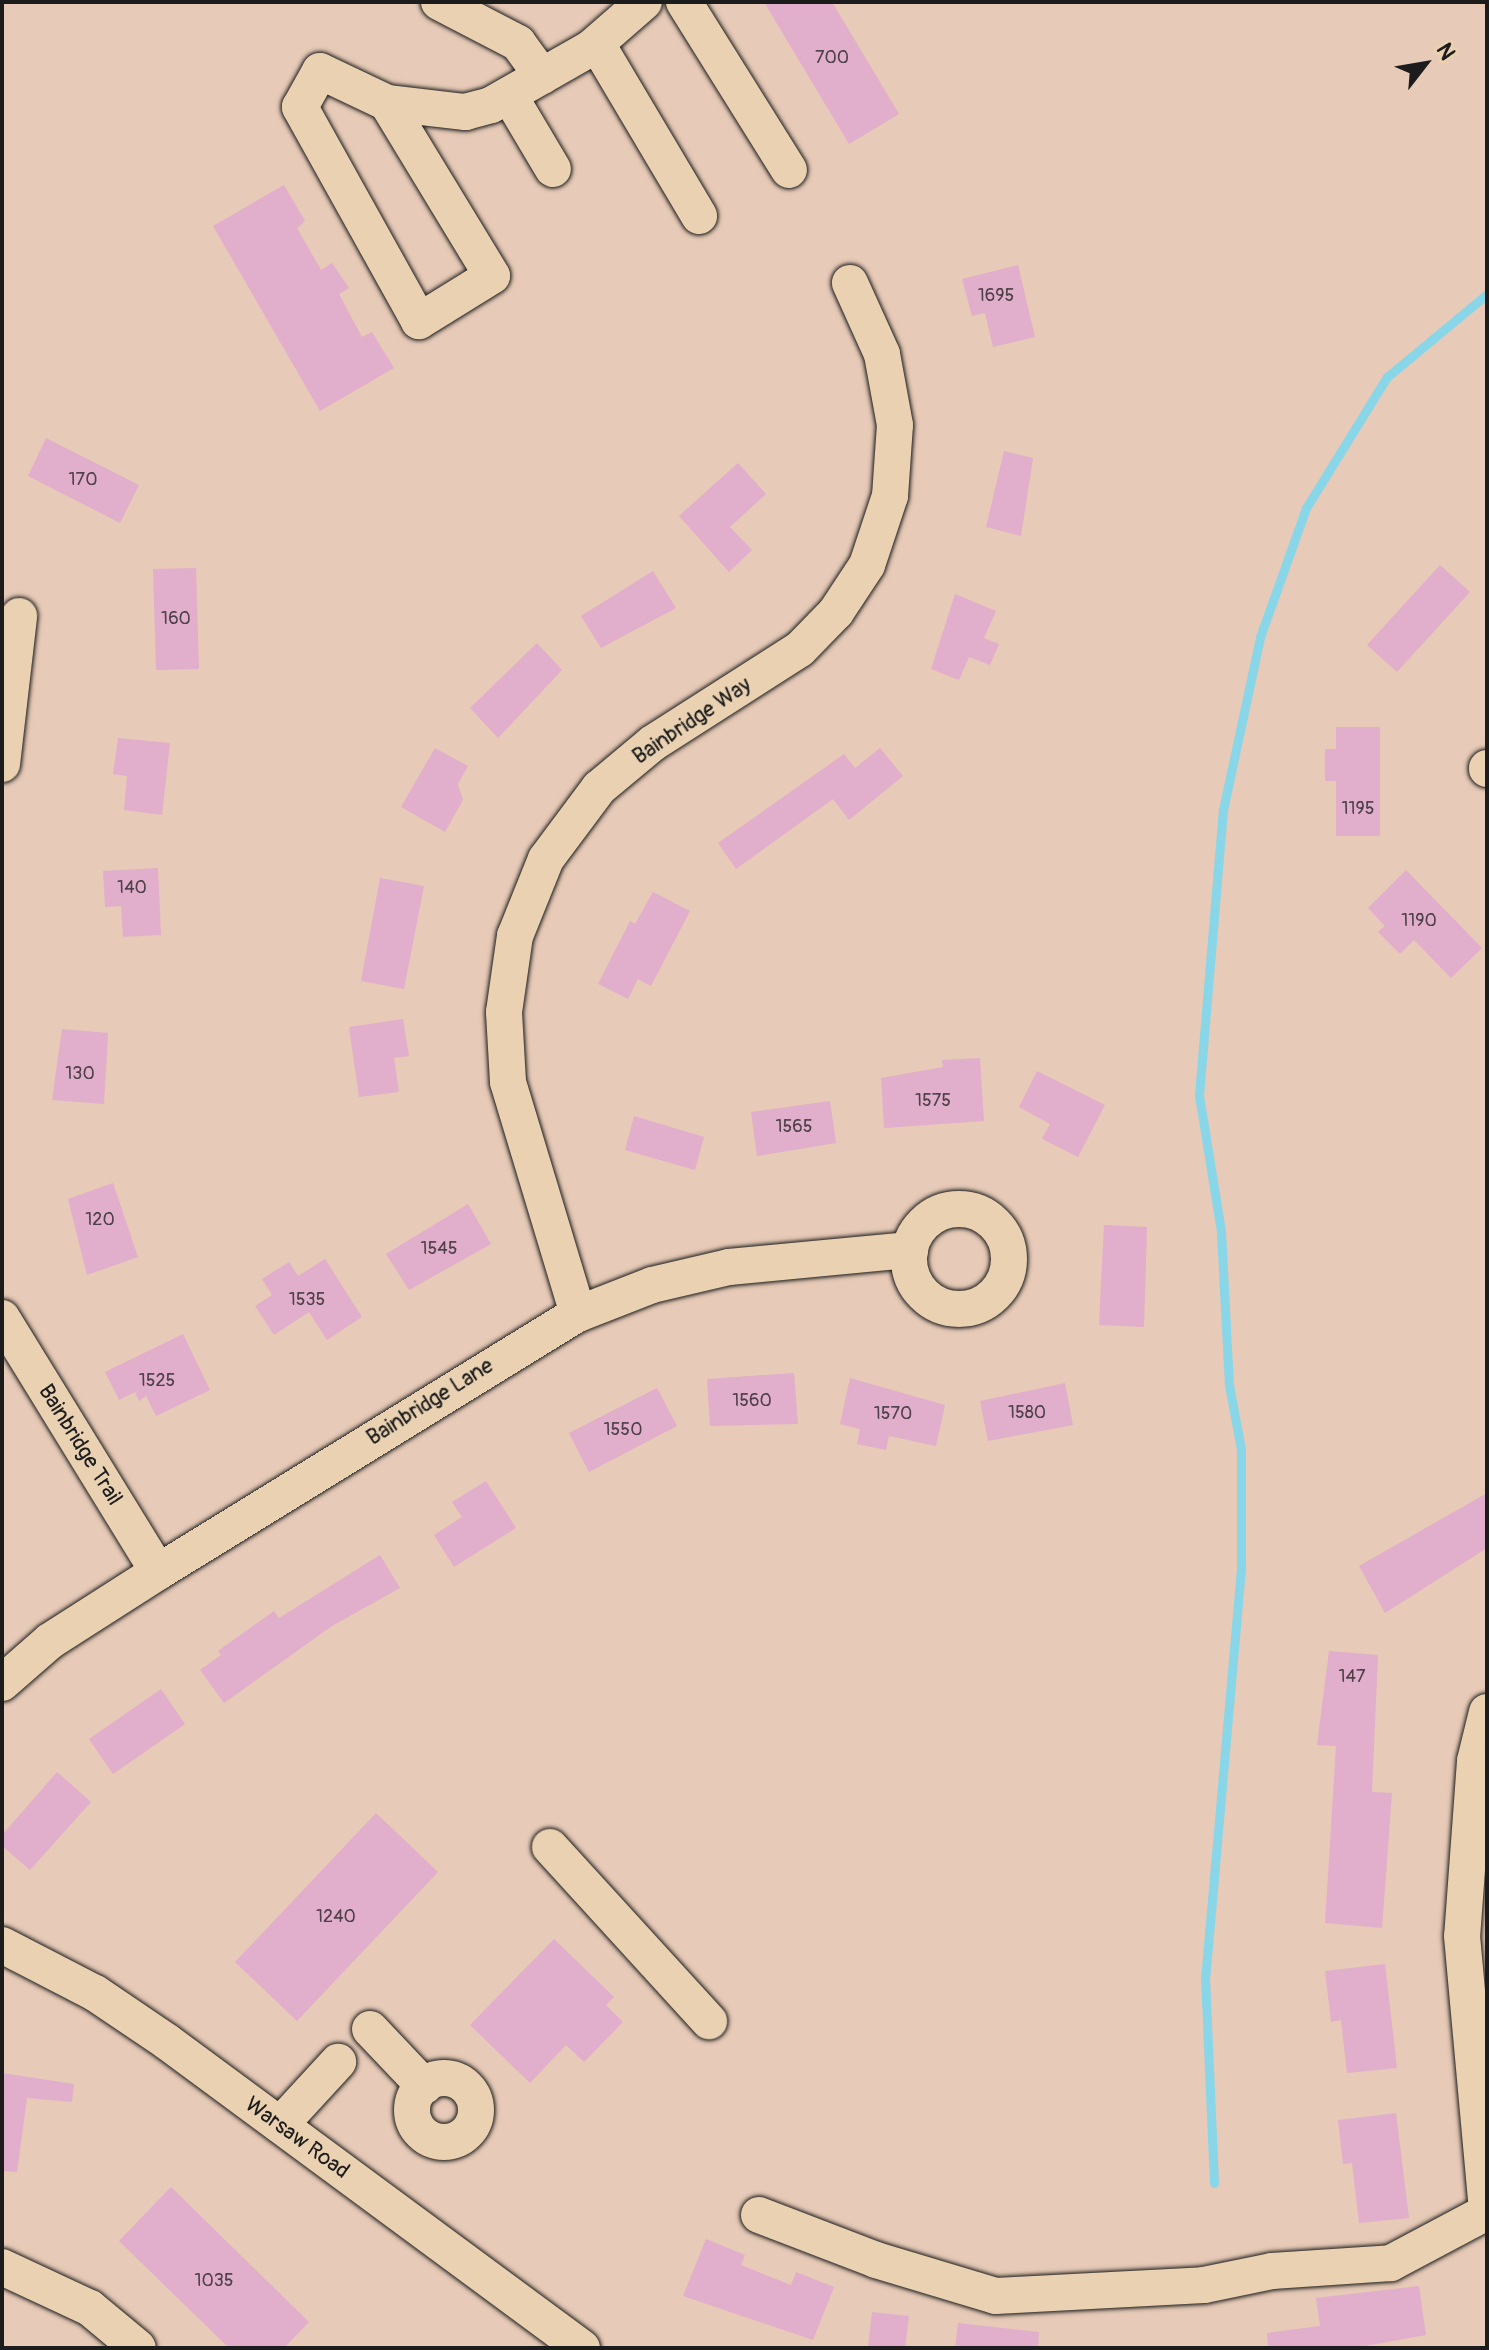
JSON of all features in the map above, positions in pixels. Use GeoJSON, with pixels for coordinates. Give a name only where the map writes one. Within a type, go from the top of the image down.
{"type":"FeatureCollection","features":[{"type":"Feature","properties":{"kind":"street"},"geometry":{"type":"LineString","coordinates":[[439,2],[518,43],[542,76]]}},
{"type":"Feature","properties":{"kind":"street"},"geometry":{"type":"LineString","coordinates":[[387,103],[492,276],[419,321],[300,107],[320,71],[387,103],[465,112],[509,95],[597,44],[644,2]]}},
{"type":"Feature","properties":{"kind":"street"},"geometry":{"type":"LineString","coordinates":[[684,2],[789,170]]}},
{"type":"Feature","properties":{"kind":"street"},"geometry":{"type":"LineString","coordinates":[[597,44],[699,216]]}},
{"type":"Feature","properties":{"kind":"street"},"geometry":{"type":"LineString","coordinates":[[509,95],[553,169]]}},
{"type":"Feature","properties":{"kind":"street","name":"Bainbridge Way"},"geometry":{"type":"LineString","coordinates":[[578,1314],[508,1082],[504,1012],[515,936],[546,859],[599,788],[653,743],[800,649],[836,612],[867,565],[890,496],[895,425],[882,354],[850,283]]}},
{"type":"Feature","properties":{"kind":"street"},"geometry":{"type":"LineString","coordinates":[[2,764],[19,616]]}},
{"type":"Feature","properties":{"kind":"street","name":"Bainbridge Lane"},"geometry":{"type":"LineString","coordinates":[[2,1683],[50,1641],[578,1314],[652,1285],[729,1267],[910,1250]]}},
{"type":"Feature","properties":{"kind":"street","name":"Bainbridge Trail"},"geometry":{"type":"LineString","coordinates":[[2,1318],[158,1572]]}},
{"type":"Feature","properties":{"kind":"street"},"geometry":{"type":"LineString","coordinates":[[759,2215],[876,2260],[996,2296],[1204,2285],[1272,2271],[1391,2263],[1487,2211],[1462,1936],[1475,1761],[1487,1712]]}},
{"type":"Feature","properties":{"kind":"street"},"geometry":{"type":"LineString","coordinates":[[550,1847],[709,2021]]}},
{"type":"Feature","properties":{"kind":"street","name":"Warsaw Road"},"geometry":{"type":"LineString","coordinates":[[2,1945],[95,1993],[582,2348]]}},
{"type":"Feature","properties":{"kind":"street"},"geometry":{"type":"LineString","coordinates":[[370,2029],[424,2086]]}},
{"type":"Feature","properties":{"kind":"street"},"geometry":{"type":"LineString","coordinates":[[280,2125],[338,2062]]}},
{"type":"Feature","properties":{"kind":"street"},"geometry":{"type":"LineString","coordinates":[[2,2267],[90,2308],[131,2346]]}},
{"type":"Feature","properties":{"kind":"building"},"geometry":{"type":"Polygon","coordinates":[[[764,2],[832,2],[899,114],[849,144],[764,2]]]}},
{"type":"Feature","properties":{"kind":"building"},"geometry":{"type":"Polygon","coordinates":[[[284,185],[305,221],[297,228],[321,270],[332,263],[349,288],[339,294],[362,337],[372,332],[394,368],[320,411],[213,226],[284,185]]]}},
{"type":"Feature","properties":{"kind":"building"},"geometry":{"type":"Polygon","coordinates":[[[1018,265],[1035,337],[993,347],[985,313],[972,316],[962,279],[1018,265]]]}},
{"type":"Feature","properties":{"kind":"building"},"geometry":{"type":"Polygon","coordinates":[[[46,438],[139,485],[120,523],[28,476],[46,438]]]}},
{"type":"Feature","properties":{"kind":"building"},"geometry":{"type":"Polygon","coordinates":[[[1004,451],[1033,458],[1021,536],[986,527],[1004,451]]]}},
{"type":"Feature","properties":{"kind":"building"},"geometry":{"type":"Polygon","coordinates":[[[738,463],[766,494],[730,527],[752,550],[729,572],[679,516],[738,463]]]}},
{"type":"Feature","properties":{"kind":"building"},"geometry":{"type":"Polygon","coordinates":[[[1440,565],[1470,592],[1397,672],[1367,645],[1440,565]]]}},
{"type":"Feature","properties":{"kind":"building"},"geometry":{"type":"Polygon","coordinates":[[[196,568],[199,669],[156,670],[153,569],[196,568]]]}},
{"type":"Feature","properties":{"kind":"building"},"geometry":{"type":"Polygon","coordinates":[[[653,571],[676,608],[601,648],[581,616],[653,571]]]}},
{"type":"Feature","properties":{"kind":"building"},"geometry":{"type":"Polygon","coordinates":[[[955,594],[996,611],[984,638],[999,644],[990,665],[969,657],[959,680],[931,669],[955,594]]]}},
{"type":"Feature","properties":{"kind":"building"},"geometry":{"type":"Polygon","coordinates":[[[537,643],[562,670],[498,738],[470,708],[537,643]]]}},
{"type":"Feature","properties":{"kind":"building"},"geometry":{"type":"Polygon","coordinates":[[[1336,727],[1380,727],[1380,836],[1336,836],[1336,781],[1325,781],[1325,749],[1336,749],[1336,727]]]}},
{"type":"Feature","properties":{"kind":"building"},"geometry":{"type":"Polygon","coordinates":[[[118,738],[170,743],[162,815],[124,810],[127,776],[113,774],[118,738]]]}},
{"type":"Feature","properties":{"kind":"building"},"geometry":{"type":"Polygon","coordinates":[[[435,748],[468,766],[458,784],[463,800],[445,832],[401,807],[435,748]]]}},
{"type":"Feature","properties":{"kind":"building"},"geometry":{"type":"Polygon","coordinates":[[[880,748],[903,776],[849,820],[833,799],[736,869],[718,843],[844,754],[855,768],[880,748]]]}},
{"type":"Feature","properties":{"kind":"building"},"geometry":{"type":"Polygon","coordinates":[[[158,868],[161,935],[123,937],[121,906],[105,907],[103,871],[158,868]]]}},
{"type":"Feature","properties":{"kind":"building"},"geometry":{"type":"Polygon","coordinates":[[[1406,870],[1482,948],[1451,978],[1414,940],[1400,954],[1378,932],[1385,926],[1368,908],[1406,870]]]}},
{"type":"Feature","properties":{"kind":"building"},"geometry":{"type":"Polygon","coordinates":[[[380,878],[424,886],[404,989],[361,981],[380,878]]]}},
{"type":"Feature","properties":{"kind":"building"},"geometry":{"type":"Polygon","coordinates":[[[653,892],[690,911],[651,986],[638,979],[628,999],[598,984],[630,921],[635,924],[653,892]]]}},
{"type":"Feature","properties":{"kind":"building"},"geometry":{"type":"Polygon","coordinates":[[[403,1019],[409,1056],[394,1058],[399,1092],[359,1097],[349,1027],[403,1019]]]}},
{"type":"Feature","properties":{"kind":"building"},"geometry":{"type":"Polygon","coordinates":[[[62,1029],[108,1033],[104,1104],[52,1100],[62,1029]]]}},
{"type":"Feature","properties":{"kind":"building"},"geometry":{"type":"Polygon","coordinates":[[[980,1058],[984,1121],[884,1128],[881,1078],[943,1067],[942,1060],[980,1058]]]}},
{"type":"Feature","properties":{"kind":"building"},"geometry":{"type":"Polygon","coordinates":[[[1037,1071],[1105,1105],[1078,1157],[1042,1139],[1050,1124],[1019,1107],[1037,1071]]]}},
{"type":"Feature","properties":{"kind":"building"},"geometry":{"type":"Polygon","coordinates":[[[830,1101],[836,1143],[757,1156],[751,1112],[830,1101]]]}},
{"type":"Feature","properties":{"kind":"building"},"geometry":{"type":"Polygon","coordinates":[[[634,1116],[704,1137],[695,1170],[625,1150],[634,1116]]]}},
{"type":"Feature","properties":{"kind":"building"},"geometry":{"type":"Polygon","coordinates":[[[113,1183],[138,1257],[87,1275],[68,1199],[113,1183]]]}},
{"type":"Feature","properties":{"kind":"building"},"geometry":{"type":"Polygon","coordinates":[[[468,1204],[491,1244],[409,1290],[386,1254],[468,1204]]]}},
{"type":"Feature","properties":{"kind":"building"},"geometry":{"type":"Polygon","coordinates":[[[1104,1225],[1147,1227],[1144,1327],[1099,1325],[1104,1225]]]}},
{"type":"Feature","properties":{"kind":"building"},"geometry":{"type":"Polygon","coordinates":[[[325,1259],[362,1317],[327,1340],[309,1312],[274,1335],[255,1306],[272,1295],[262,1279],[289,1262],[298,1276],[325,1259]]]}},
{"type":"Feature","properties":{"kind":"building"},"geometry":{"type":"Polygon","coordinates":[[[183,1334],[210,1390],[156,1416],[146,1396],[139,1401],[135,1392],[119,1400],[105,1372],[183,1334]]]}},
{"type":"Feature","properties":{"kind":"building"},"geometry":{"type":"Polygon","coordinates":[[[794,1373],[798,1424],[710,1426],[707,1379],[794,1373]]]}},
{"type":"Feature","properties":{"kind":"building"},"geometry":{"type":"Polygon","coordinates":[[[850,1378],[945,1405],[936,1446],[889,1436],[886,1450],[857,1444],[860,1429],[840,1424],[850,1378]]]}},
{"type":"Feature","properties":{"kind":"building"},"geometry":{"type":"Polygon","coordinates":[[[1065,1383],[1073,1425],[988,1441],[980,1401],[1065,1383]]]}},
{"type":"Feature","properties":{"kind":"building"},"geometry":{"type":"Polygon","coordinates":[[[657,1388],[677,1426],[589,1472],[569,1433],[657,1388]]]}},
{"type":"Feature","properties":{"kind":"building"},"geometry":{"type":"Polygon","coordinates":[[[486,1481],[516,1528],[454,1567],[434,1535],[462,1517],[452,1502],[486,1481]]]}},
{"type":"Feature","properties":{"kind":"building"},"geometry":{"type":"Polygon","coordinates":[[[1487,1493],[1487,1548],[1385,1613],[1359,1566],[1487,1493]]]}},
{"type":"Feature","properties":{"kind":"building"},"geometry":{"type":"Polygon","coordinates":[[[380,1555],[400,1588],[332,1626],[224,1703],[200,1670],[221,1655],[218,1651],[274,1611],[279,1618],[380,1555]]]}},
{"type":"Feature","properties":{"kind":"building"},"geometry":{"type":"Polygon","coordinates":[[[1329,1651],[1378,1655],[1372,1792],[1392,1793],[1382,1928],[1325,1923],[1336,1746],[1317,1745],[1329,1651]]]}},
{"type":"Feature","properties":{"kind":"building"},"geometry":{"type":"Polygon","coordinates":[[[161,1689],[185,1724],[113,1774],[89,1739],[161,1689]]]}},
{"type":"Feature","properties":{"kind":"building"},"geometry":{"type":"Polygon","coordinates":[[[57,1772],[91,1802],[30,1870],[2,1846],[2,1835],[57,1772]]]}},
{"type":"Feature","properties":{"kind":"building"},"geometry":{"type":"Polygon","coordinates":[[[376,1813],[438,1872],[297,2021],[235,1962],[376,1813]]]}},
{"type":"Feature","properties":{"kind":"building"},"geometry":{"type":"Polygon","coordinates":[[[554,1939],[614,1997],[606,2005],[623,2022],[584,2062],[566,2045],[530,2083],[470,2025],[554,1939]]]}},
{"type":"Feature","properties":{"kind":"building"},"geometry":{"type":"Polygon","coordinates":[[[1385,1964],[1397,2068],[1347,2073],[1341,2020],[1331,2022],[1325,1971],[1385,1964]]]}},
{"type":"Feature","properties":{"kind":"building"},"geometry":{"type":"Polygon","coordinates":[[[2,2073],[74,2084],[72,2102],[27,2098],[17,2172],[2,2171],[2,2073]]]}},
{"type":"Feature","properties":{"kind":"building"},"geometry":{"type":"Polygon","coordinates":[[[1396,2113],[1409,2218],[1359,2223],[1352,2163],[1343,2164],[1338,2120],[1396,2113]]]}},
{"type":"Feature","properties":{"kind":"building"},"geometry":{"type":"Polygon","coordinates":[[[171,2187],[309,2322],[284,2348],[229,2348],[119,2241],[171,2187]]]}},
{"type":"Feature","properties":{"kind":"building"},"geometry":{"type":"Polygon","coordinates":[[[706,2239],[745,2255],[741,2265],[791,2285],[796,2272],[834,2287],[813,2340],[683,2296],[706,2239]]]}},
{"type":"Feature","properties":{"kind":"building"},"geometry":{"type":"Polygon","coordinates":[[[1419,2286],[1426,2335],[1354,2348],[1268,2348],[1267,2333],[1320,2326],[1316,2298],[1419,2286]]]}},
{"type":"Feature","properties":{"kind":"building"},"geometry":{"type":"Polygon","coordinates":[[[872,2312],[909,2316],[905,2348],[868,2348],[872,2312]]]}},
{"type":"Feature","properties":{"kind":"building"},"geometry":{"type":"Polygon","coordinates":[[[958,2323],[1039,2332],[1038,2348],[955,2348],[958,2323]]]}},
{"type":"Feature","properties":{"kind":"waterway"},"geometry":{"type":"LineString","coordinates":[[1214,2183],[1205,1980],[1241,1567],[1241,1449],[1229,1385],[1221,1231],[1199,1095],[1223,810],[1260,637],[1306,508],[1387,377],[1487,294]]}}]}
